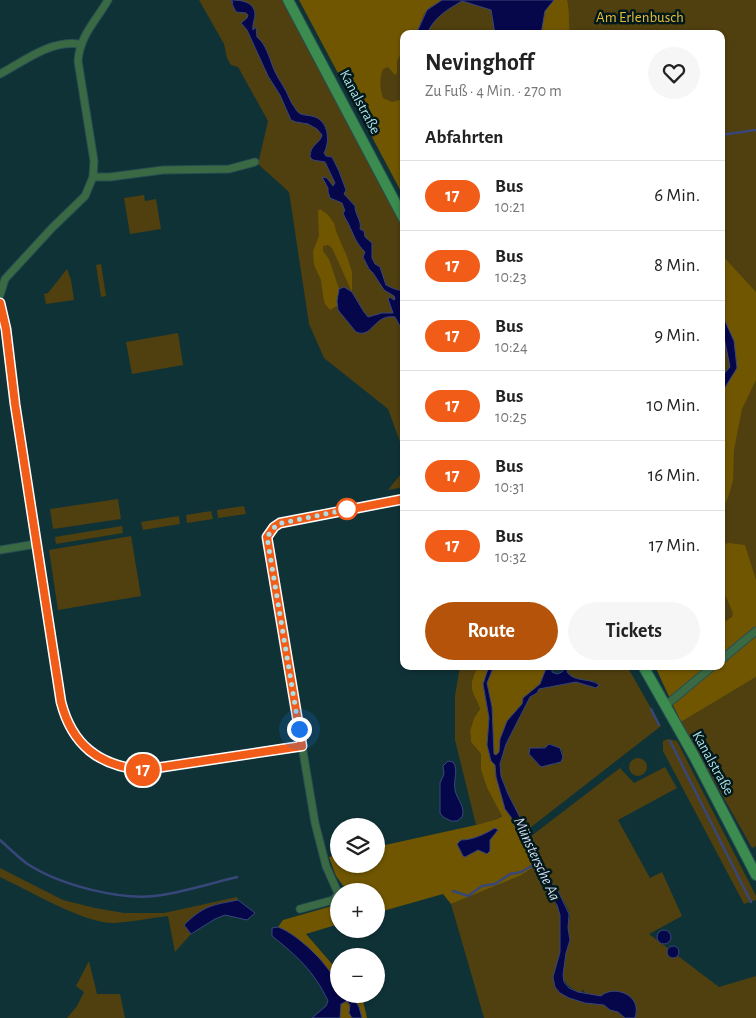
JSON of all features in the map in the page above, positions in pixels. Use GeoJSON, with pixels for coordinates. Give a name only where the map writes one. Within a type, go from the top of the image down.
{"type":"FeatureCollection","features":[{"type":"Feature","properties":{"kind":"main road","name":"Kanalstraße"},"geometry":{"type":"LineString","coordinates":[[288,0],[400,211]]}},
{"type":"Feature","properties":{"kind":"main road","name":"Kanalstraße"},"geometry":{"type":"LineString","coordinates":[[645,670],[694,756],[756,875]]}},
{"type":"Feature","properties":{"kind":"street"},"geometry":{"type":"LineString","coordinates":[[0,294],[5,279],[52,228],[85,196],[94,177],[94,161],[78,61],[80,44],[108,0]]}},
{"type":"Feature","properties":{"kind":"street"},"geometry":{"type":"LineString","coordinates":[[0,74],[51,45],[61,43],[80,44]]}},
{"type":"Feature","properties":{"kind":"street"},"geometry":{"type":"LineString","coordinates":[[94,177],[110,177],[163,170],[229,169],[255,162]]}},
{"type":"Feature","properties":{"kind":"street"},"geometry":{"type":"LineString","coordinates":[[0,304],[6,329],[15,404],[61,702],[68,722],[82,744],[101,759],[130,769],[143,770],[302,746]]}},
{"type":"Feature","properties":{"kind":"street"},"geometry":{"type":"LineString","coordinates":[[300,909],[333,900],[338,893],[322,854],[267,537],[274,527],[280,523],[400,500]]}},
{"type":"Feature","properties":{"kind":"street"},"geometry":{"type":"LineString","coordinates":[[0,550],[36,544]]}},
{"type":"Feature","properties":{"kind":"street"},"geometry":{"type":"LineString","coordinates":[[725,657],[756,631]]}},
{"type":"Feature","properties":{"kind":"street"},"geometry":{"type":"LineString","coordinates":[[664,706],[708,670]]}},
{"type":"Feature","properties":{"kind":"green space"},"geometry":{"type":"Polygon","coordinates":[[[199,0],[284,0],[400,220],[400,442],[388,409],[324,358],[309,324],[289,192],[258,164],[268,121],[238,67],[231,65],[227,58],[224,44],[199,0]]]}},
{"type":"Feature","properties":{"kind":"green space","name":"Am Erlenbusch"},"geometry":{"type":"Polygon","coordinates":[[[387,0],[756,0],[756,656],[675,710],[657,670],[725,670],[725,30],[400,30],[400,189],[309,17],[387,0]]]}},
{"type":"Feature","properties":{"kind":"green space"},"geometry":{"type":"Polygon","coordinates":[[[144,195],[145,201],[156,199],[161,229],[130,234],[124,198],[144,195]]]}},
{"type":"Feature","properties":{"kind":"green space"},"geometry":{"type":"Polygon","coordinates":[[[101,264],[106,296],[101,297],[96,265],[101,264]]]}},
{"type":"Feature","properties":{"kind":"green space"},"geometry":{"type":"Polygon","coordinates":[[[67,269],[74,300],[46,304],[44,294],[48,293],[67,269]]]}},
{"type":"Feature","properties":{"kind":"green space"},"geometry":{"type":"Polygon","coordinates":[[[178,333],[183,365],[132,374],[126,342],[178,333]]]}},
{"type":"Feature","properties":{"kind":"green space"},"geometry":{"type":"Polygon","coordinates":[[[400,475],[400,488],[388,490],[400,475]]]}},
{"type":"Feature","properties":{"kind":"green space"},"geometry":{"type":"Polygon","coordinates":[[[118,499],[121,519],[53,529],[50,509],[118,499]]]}},
{"type":"Feature","properties":{"kind":"green space"},"geometry":{"type":"Polygon","coordinates":[[[244,506],[246,514],[218,518],[217,510],[244,506]]]}},
{"type":"Feature","properties":{"kind":"green space"},"geometry":{"type":"Polygon","coordinates":[[[211,511],[213,519],[187,523],[186,515],[211,511]]]}},
{"type":"Feature","properties":{"kind":"green space"},"geometry":{"type":"Polygon","coordinates":[[[179,516],[180,524],[143,530],[141,522],[179,516]]]}},
{"type":"Feature","properties":{"kind":"green space"},"geometry":{"type":"Polygon","coordinates":[[[122,526],[123,533],[56,544],[55,537],[122,526]]]}},
{"type":"Feature","properties":{"kind":"green space"},"geometry":{"type":"Polygon","coordinates":[[[131,536],[141,596],[58,610],[49,550],[131,536]]]}},
{"type":"Feature","properties":{"kind":"green space"},"geometry":{"type":"Polygon","coordinates":[[[459,670],[476,670],[472,687],[480,709],[474,718],[470,731],[471,742],[481,754],[481,770],[487,788],[502,815],[497,819],[476,825],[455,740],[455,696],[459,670]]]}},
{"type":"Feature","properties":{"kind":"green space"},"geometry":{"type":"Polygon","coordinates":[[[567,670],[629,670],[661,726],[526,831],[504,785],[500,764],[506,744],[530,697],[539,689],[576,682],[591,687],[597,682],[577,679],[570,675],[567,670]],[[550,744],[529,753],[540,766],[557,764],[563,757],[562,750],[550,744]]]}},
{"type":"Feature","properties":{"kind":"green space"},"geometry":{"type":"Polygon","coordinates":[[[756,677],[756,846],[752,848],[681,722],[756,677]]]}},
{"type":"Feature","properties":{"kind":"green space"},"geometry":{"type":"Polygon","coordinates":[[[668,739],[677,741],[756,896],[756,900],[744,904],[663,751],[663,741],[668,739]]]}},
{"type":"Feature","properties":{"kind":"green space"},"geometry":{"type":"Polygon","coordinates":[[[638,758],[644,761],[647,767],[644,773],[638,776],[632,773],[629,767],[632,761],[638,758]]]}},
{"type":"Feature","properties":{"kind":"green space"},"geometry":{"type":"Polygon","coordinates":[[[665,767],[677,788],[618,820],[650,878],[662,872],[682,916],[649,934],[719,987],[756,976],[756,1018],[635,1018],[636,1006],[627,995],[609,992],[600,996],[587,995],[582,989],[582,993],[573,989],[564,979],[564,959],[570,941],[568,928],[570,916],[530,837],[620,768],[634,783],[665,767]]]}},
{"type":"Feature","properties":{"kind":"green space"},"geometry":{"type":"Polygon","coordinates":[[[537,865],[545,887],[558,908],[561,920],[560,952],[553,977],[555,987],[560,993],[569,998],[585,1003],[604,1005],[625,1018],[484,1018],[451,904],[520,876],[537,865]]]}},
{"type":"Feature","properties":{"kind":"green space"},"geometry":{"type":"Polygon","coordinates":[[[0,868],[63,900],[124,913],[164,913],[237,897],[238,900],[216,904],[184,925],[191,934],[175,952],[168,916],[114,923],[88,918],[0,877],[0,868]]]}},
{"type":"Feature","properties":{"kind":"green space"},"geometry":{"type":"Polygon","coordinates":[[[89,961],[97,994],[120,994],[125,1018],[67,1018],[77,1006],[84,992],[76,986],[89,961]]]}},
{"type":"Feature","properties":{"kind":"shaded area"},"geometry":{"type":"Polygon","coordinates":[[[299,0],[442,0],[428,9],[417,30],[400,30],[400,55],[397,61],[397,73],[395,75],[388,67],[383,69],[381,76],[383,98],[392,102],[400,100],[400,189],[299,0]]]}},
{"type":"Feature","properties":{"kind":"shaded area"},"geometry":{"type":"Polygon","coordinates":[[[554,0],[567,0],[570,30],[542,30],[545,11],[554,0]]]}},
{"type":"Feature","properties":{"kind":"shaded area"},"geometry":{"type":"Polygon","coordinates":[[[320,209],[334,223],[352,272],[352,292],[332,248],[328,245],[323,246],[323,251],[329,259],[339,289],[337,306],[330,310],[325,304],[321,280],[314,265],[313,251],[319,236],[318,211],[320,209]]]}},
{"type":"Feature","properties":{"kind":"shaded area"},"geometry":{"type":"Polygon","coordinates":[[[725,258],[756,292],[756,380],[742,409],[734,450],[733,480],[725,504],[725,388],[737,368],[734,341],[725,321],[725,258]]]}},
{"type":"Feature","properties":{"kind":"shaded area"},"geometry":{"type":"Polygon","coordinates":[[[725,544],[745,545],[756,580],[756,677],[681,722],[657,670],[725,670],[725,621],[732,617],[733,613],[725,595],[725,544]]]}},
{"type":"Feature","properties":{"kind":"shaded area"},"geometry":{"type":"Polygon","coordinates":[[[476,670],[488,670],[483,684],[489,718],[487,745],[491,761],[495,765],[496,777],[505,809],[527,848],[529,856],[537,865],[520,876],[451,904],[443,894],[385,910],[385,883],[341,883],[335,873],[385,873],[385,845],[476,825],[502,816],[487,788],[481,770],[481,754],[471,742],[470,731],[474,718],[480,709],[472,687],[476,670]],[[495,828],[479,836],[461,840],[459,848],[465,857],[478,850],[490,851],[490,840],[495,828]]]}},
{"type":"Feature","properties":{"kind":"shaded area"},"geometry":{"type":"Polygon","coordinates":[[[492,670],[545,670],[540,684],[523,698],[522,704],[507,721],[500,739],[499,753],[496,755],[494,754],[492,707],[487,683],[492,670]]]}},
{"type":"Feature","properties":{"kind":"shaded area"},"geometry":{"type":"Polygon","coordinates":[[[330,907],[330,927],[306,934],[330,962],[330,973],[295,937],[278,927],[283,920],[330,907]]]}},
{"type":"Feature","properties":{"kind":"shaded area"},"geometry":{"type":"Polygon","coordinates":[[[348,1003],[352,1018],[340,1018],[341,1004],[348,1003]]]}},
{"type":"Feature","properties":{"kind":"shaded area"},"geometry":{"type":"Polygon","coordinates":[[[356,1003],[363,1003],[367,1018],[362,1018],[356,1003]]]}},
{"type":"Feature","properties":{"kind":"water"},"geometry":{"type":"Polygon","coordinates":[[[230,0],[242,1],[252,6],[255,14],[253,30],[256,27],[257,37],[265,47],[276,73],[297,111],[304,115],[315,117],[326,128],[327,143],[324,153],[326,156],[332,157],[339,171],[346,190],[344,194],[355,206],[360,229],[364,231],[365,237],[372,243],[372,258],[375,264],[380,267],[386,285],[400,290],[400,326],[395,317],[388,317],[377,322],[366,332],[356,332],[338,310],[339,289],[344,287],[352,292],[368,317],[382,313],[393,313],[388,299],[390,297],[395,299],[394,296],[384,290],[369,269],[363,257],[365,252],[357,242],[344,215],[343,212],[345,211],[342,203],[330,198],[328,188],[322,177],[327,178],[333,186],[335,183],[325,162],[313,160],[310,157],[313,147],[322,135],[317,129],[308,124],[291,120],[247,30],[241,23],[248,15],[236,12],[232,4],[233,2],[230,0]]]}},
{"type":"Feature","properties":{"kind":"water"},"geometry":{"type":"Polygon","coordinates":[[[442,0],[554,0],[545,11],[542,30],[494,30],[491,10],[462,1],[437,18],[429,30],[418,30],[427,10],[442,0]]]}},
{"type":"Feature","properties":{"kind":"water"},"geometry":{"type":"Polygon","coordinates":[[[725,321],[734,341],[737,368],[725,388],[725,373],[730,367],[725,342],[725,321]]]}},
{"type":"Feature","properties":{"kind":"water","name":"Münstersche Aa"},"geometry":{"type":"Polygon","coordinates":[[[488,670],[492,670],[487,683],[492,707],[494,754],[496,755],[499,752],[500,739],[507,721],[522,704],[523,698],[540,684],[545,670],[552,670],[552,672],[557,674],[563,670],[567,670],[570,675],[577,679],[594,682],[599,685],[596,688],[576,682],[539,689],[537,693],[530,697],[506,744],[500,764],[501,776],[533,847],[569,914],[568,928],[570,940],[566,953],[564,982],[569,988],[578,992],[601,996],[612,991],[631,997],[635,1002],[635,1018],[625,1018],[604,1005],[585,1003],[569,998],[560,993],[555,987],[553,977],[560,952],[560,915],[557,905],[543,884],[537,866],[530,858],[527,848],[505,809],[496,777],[495,765],[491,761],[487,745],[489,718],[483,684],[488,670]]]}},
{"type":"Feature","properties":{"kind":"water"},"geometry":{"type":"Polygon","coordinates":[[[549,744],[560,748],[563,757],[561,762],[541,767],[529,754],[530,748],[545,748],[549,744]]]}},
{"type":"Feature","properties":{"kind":"water"},"geometry":{"type":"Polygon","coordinates":[[[448,761],[453,762],[455,765],[455,790],[463,810],[462,817],[457,821],[451,821],[440,813],[440,783],[444,774],[443,766],[448,761]]]}},
{"type":"Feature","properties":{"kind":"water"},"geometry":{"type":"Polygon","coordinates":[[[495,828],[498,830],[490,840],[490,851],[487,854],[478,850],[465,857],[463,856],[457,844],[461,840],[479,836],[495,828]]]}},
{"type":"Feature","properties":{"kind":"water"},"geometry":{"type":"Polygon","coordinates":[[[238,900],[255,913],[247,920],[225,915],[191,934],[184,925],[208,907],[238,900]]]}},
{"type":"Feature","properties":{"kind":"water"},"geometry":{"type":"Polygon","coordinates":[[[278,927],[296,937],[325,965],[330,972],[330,1003],[343,1003],[341,1004],[340,1018],[312,1018],[326,1006],[328,1001],[311,973],[289,950],[272,936],[272,928],[278,927]]]}},
{"type":"Feature","properties":{"kind":"water"},"geometry":{"type":"Polygon","coordinates":[[[664,930],[669,932],[671,937],[669,942],[664,944],[659,942],[657,937],[659,932],[664,930]]]}},
{"type":"Feature","properties":{"kind":"water"},"geometry":{"type":"Polygon","coordinates":[[[671,946],[675,946],[679,952],[675,958],[671,958],[667,954],[667,950],[671,946]]]}},
{"type":"Feature","properties":{"kind":"water"},"geometry":{"type":"Polygon","coordinates":[[[348,1003],[356,1003],[362,1018],[352,1018],[349,1013],[348,1003]]]}},
{"type":"Feature","properties":{"kind":"waterway"},"geometry":{"type":"LineString","coordinates":[[725,134],[756,130]]}},
{"type":"Feature","properties":{"kind":"waterway"},"geometry":{"type":"LineString","coordinates":[[651,709],[659,725]]}},
{"type":"Feature","properties":{"kind":"waterway"},"geometry":{"type":"LineString","coordinates":[[670,741],[751,902]]}},
{"type":"Feature","properties":{"kind":"waterway"},"geometry":{"type":"LineString","coordinates":[[0,840],[26,863],[40,871],[73,885],[111,894],[146,897],[162,895],[237,877]]}},
{"type":"Feature","properties":{"kind":"waterway","name":"Münstersche Aa"},"geometry":{"type":"LineString","coordinates":[[453,891],[468,896],[482,886],[495,884],[510,874],[521,872],[537,863]]}},
{"type":"Feature","properties":{"kind":"bus line","name":"17"},"geometry":{"type":"LineString","coordinates":[[0,303],[6,329],[15,404],[61,702],[68,722],[76,736],[89,751],[101,759],[130,769],[143,770],[302,746],[267,537],[274,527],[280,523],[400,500]]}},
{"type":"Feature","properties":{"kind":"route"},"geometry":{"type":"LineString","coordinates":[[299,729],[267,537],[277,524],[354,508],[347,509]]}}]}
